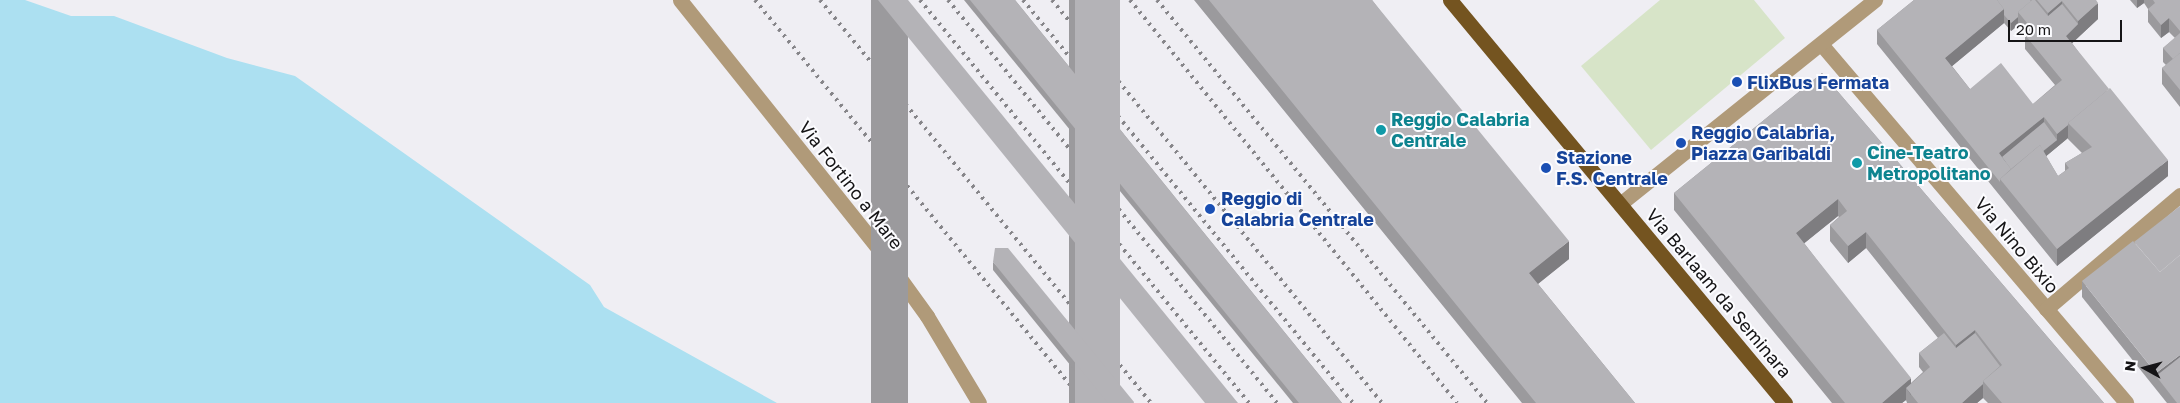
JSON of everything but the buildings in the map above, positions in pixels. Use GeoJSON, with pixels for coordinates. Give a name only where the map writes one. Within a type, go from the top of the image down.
{"type":"FeatureCollection","features":[{"type":"Feature","properties":{"kind":"main road","name":"Via Barlaam da Seminara"},"geometry":{"type":"LineString","coordinates":[[1450,0],[1785,403]]}},
{"type":"Feature","properties":{"kind":"street","name":"Via Fortino a Mare"},"geometry":{"type":"LineString","coordinates":[[680,0],[878,248],[927,316],[979,403]]}},
{"type":"Feature","properties":{"kind":"street"},"geometry":{"type":"LineString","coordinates":[[1620,204],[1876,0]]}},
{"type":"Feature","properties":{"kind":"street","name":"Via Nino Bixio"},"geometry":{"type":"LineString","coordinates":[[1821,44],[2126,403]]}},
{"type":"Feature","properties":{"kind":"street"},"geometry":{"type":"LineString","coordinates":[[2046,309],[2180,194]]}},
{"type":"Feature","properties":{"kind":"green space"},"geometry":{"type":"Polygon","coordinates":[[[1660,0],[1754,0],[1785,38],[1651,150],[1581,66],[1660,0]]]}},
{"type":"Feature","properties":{"kind":"water"},"geometry":{"type":"Polygon","coordinates":[[[0,0],[25,0],[71,16],[114,16],[227,58],[295,76],[590,285],[604,307],[777,403],[0,403],[0,0]]]}},
{"type":"Feature","properties":{"kind":"railway"},"geometry":{"type":"LineString","coordinates":[[755,0],[1085,403]]}},
{"type":"Feature","properties":{"kind":"railway"},"geometry":{"type":"LineString","coordinates":[[820,0],[1151,403]]}},
{"type":"Feature","properties":{"kind":"railway"},"geometry":{"type":"LineString","coordinates":[[920,0],[1249,403]]}},
{"type":"Feature","properties":{"kind":"railway"},"geometry":{"type":"LineString","coordinates":[[948,0],[1277,403]]}},
{"type":"Feature","properties":{"kind":"railway"},"geometry":{"type":"LineString","coordinates":[[1023,0],[1353,403]]}},
{"type":"Feature","properties":{"kind":"railway"},"geometry":{"type":"LineString","coordinates":[[1052,0],[1382,403]]}},
{"type":"Feature","properties":{"kind":"railway"},"geometry":{"type":"LineString","coordinates":[[1130,0],[1457,403]]}},
{"type":"Feature","properties":{"kind":"railway"},"geometry":{"type":"LineString","coordinates":[[1157,0],[1487,403]]}},
{"type":"Feature","properties":{"kind":"place","name":"FlixBus Fermata"},"geometry":{"type":"Point","coordinates":[1737,82]}},
{"type":"Feature","properties":{"kind":"place","name":"Reggio Calabria Centrale"},"geometry":{"type":"Point","coordinates":[1381,130]}},
{"type":"Feature","properties":{"kind":"place","name":"Reggio Calabria, Piazza Garibaldi"},"geometry":{"type":"Point","coordinates":[1681,143]}},
{"type":"Feature","properties":{"kind":"place","name":"Cine-Teatro Metropolitano"},"geometry":{"type":"Point","coordinates":[1857,163]}},
{"type":"Feature","properties":{"kind":"place","name":"Stazione F.S. Centrale"},"geometry":{"type":"Point","coordinates":[1546,168]}},
{"type":"Feature","properties":{"kind":"place","name":"Reggio di Calabria Centrale"},"geometry":{"type":"Point","coordinates":[1210,209]}}]}
